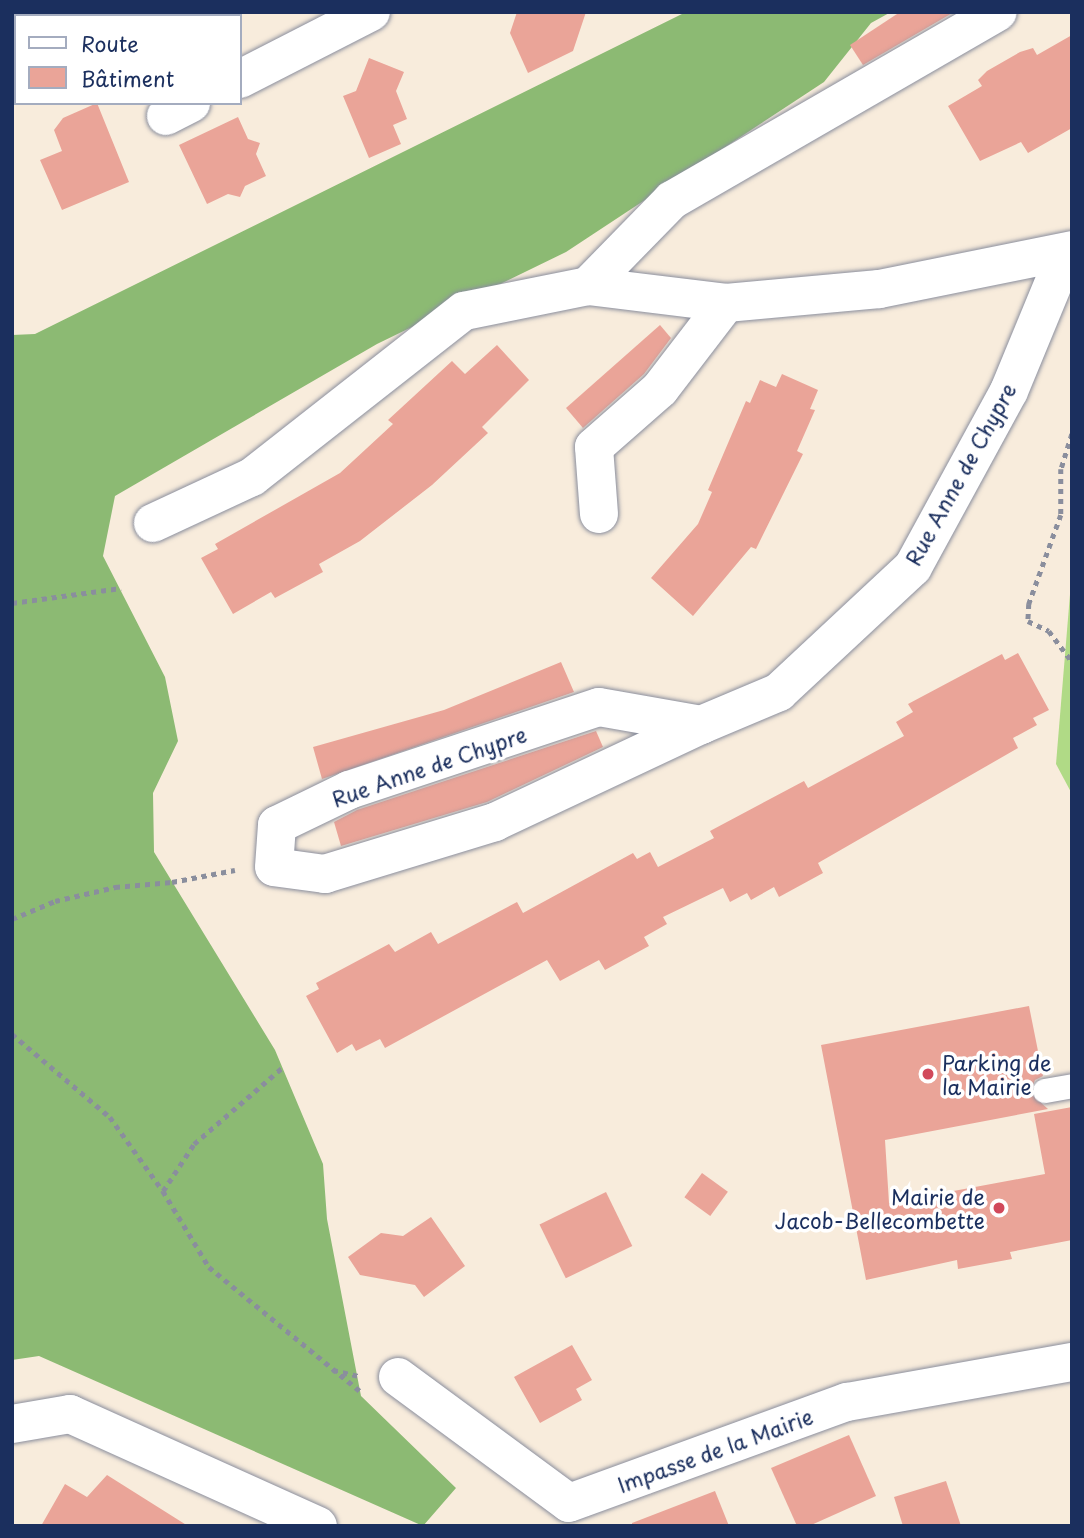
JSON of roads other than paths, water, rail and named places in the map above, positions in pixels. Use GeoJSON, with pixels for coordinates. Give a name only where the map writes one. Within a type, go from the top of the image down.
{"type":"FeatureCollection","features":[{"type":"Feature","properties":{"kind":"street"},"geometry":{"type":"LineString","coordinates":[[242,78],[371,12]]}},
{"type":"Feature","properties":{"kind":"street"},"geometry":{"type":"LineString","coordinates":[[588,286],[671,200],[998,12]]}},
{"type":"Feature","properties":{"kind":"street","name":"Rue Anne de Chypre"},"geometry":{"type":"LineString","coordinates":[[153,523],[252,477],[464,311],[588,286],[726,303],[879,289],[1069,252]]}},
{"type":"Feature","properties":{"kind":"street","name":"Rue Anne de Chypre"},"geometry":{"type":"LineString","coordinates":[[701,725],[600,707],[375,781],[277,825],[274,867],[325,874],[495,822],[701,725],[779,692],[913,567],[1009,391],[1069,252]]}},
{"type":"Feature","properties":{"kind":"street"},"geometry":{"type":"LineString","coordinates":[[599,514],[594,447],[660,389],[726,303]]}},
{"type":"Feature","properties":{"kind":"street","name":"Impasse de la Mairie"},"geometry":{"type":"LineString","coordinates":[[398,1377],[569,1503],[847,1402],[1072,1362]]}},
{"type":"Feature","properties":{"kind":"street"},"geometry":{"type":"LineString","coordinates":[[12,1424],[70,1414],[318,1526]]}},
{"type":"Feature","properties":{"kind":"lane"},"geometry":{"type":"LineString","coordinates":[[1045,1091],[1072,1086]]}},
{"type":"Feature","properties":{"kind":"place","name":"Parking de la Mairie"},"geometry":{"type":"Point","coordinates":[928,1074]}},
{"type":"Feature","properties":{"kind":"place","name":"Mairie de Jacob-Bellecombette"},"geometry":{"type":"Point","coordinates":[999,1208]}}]}
